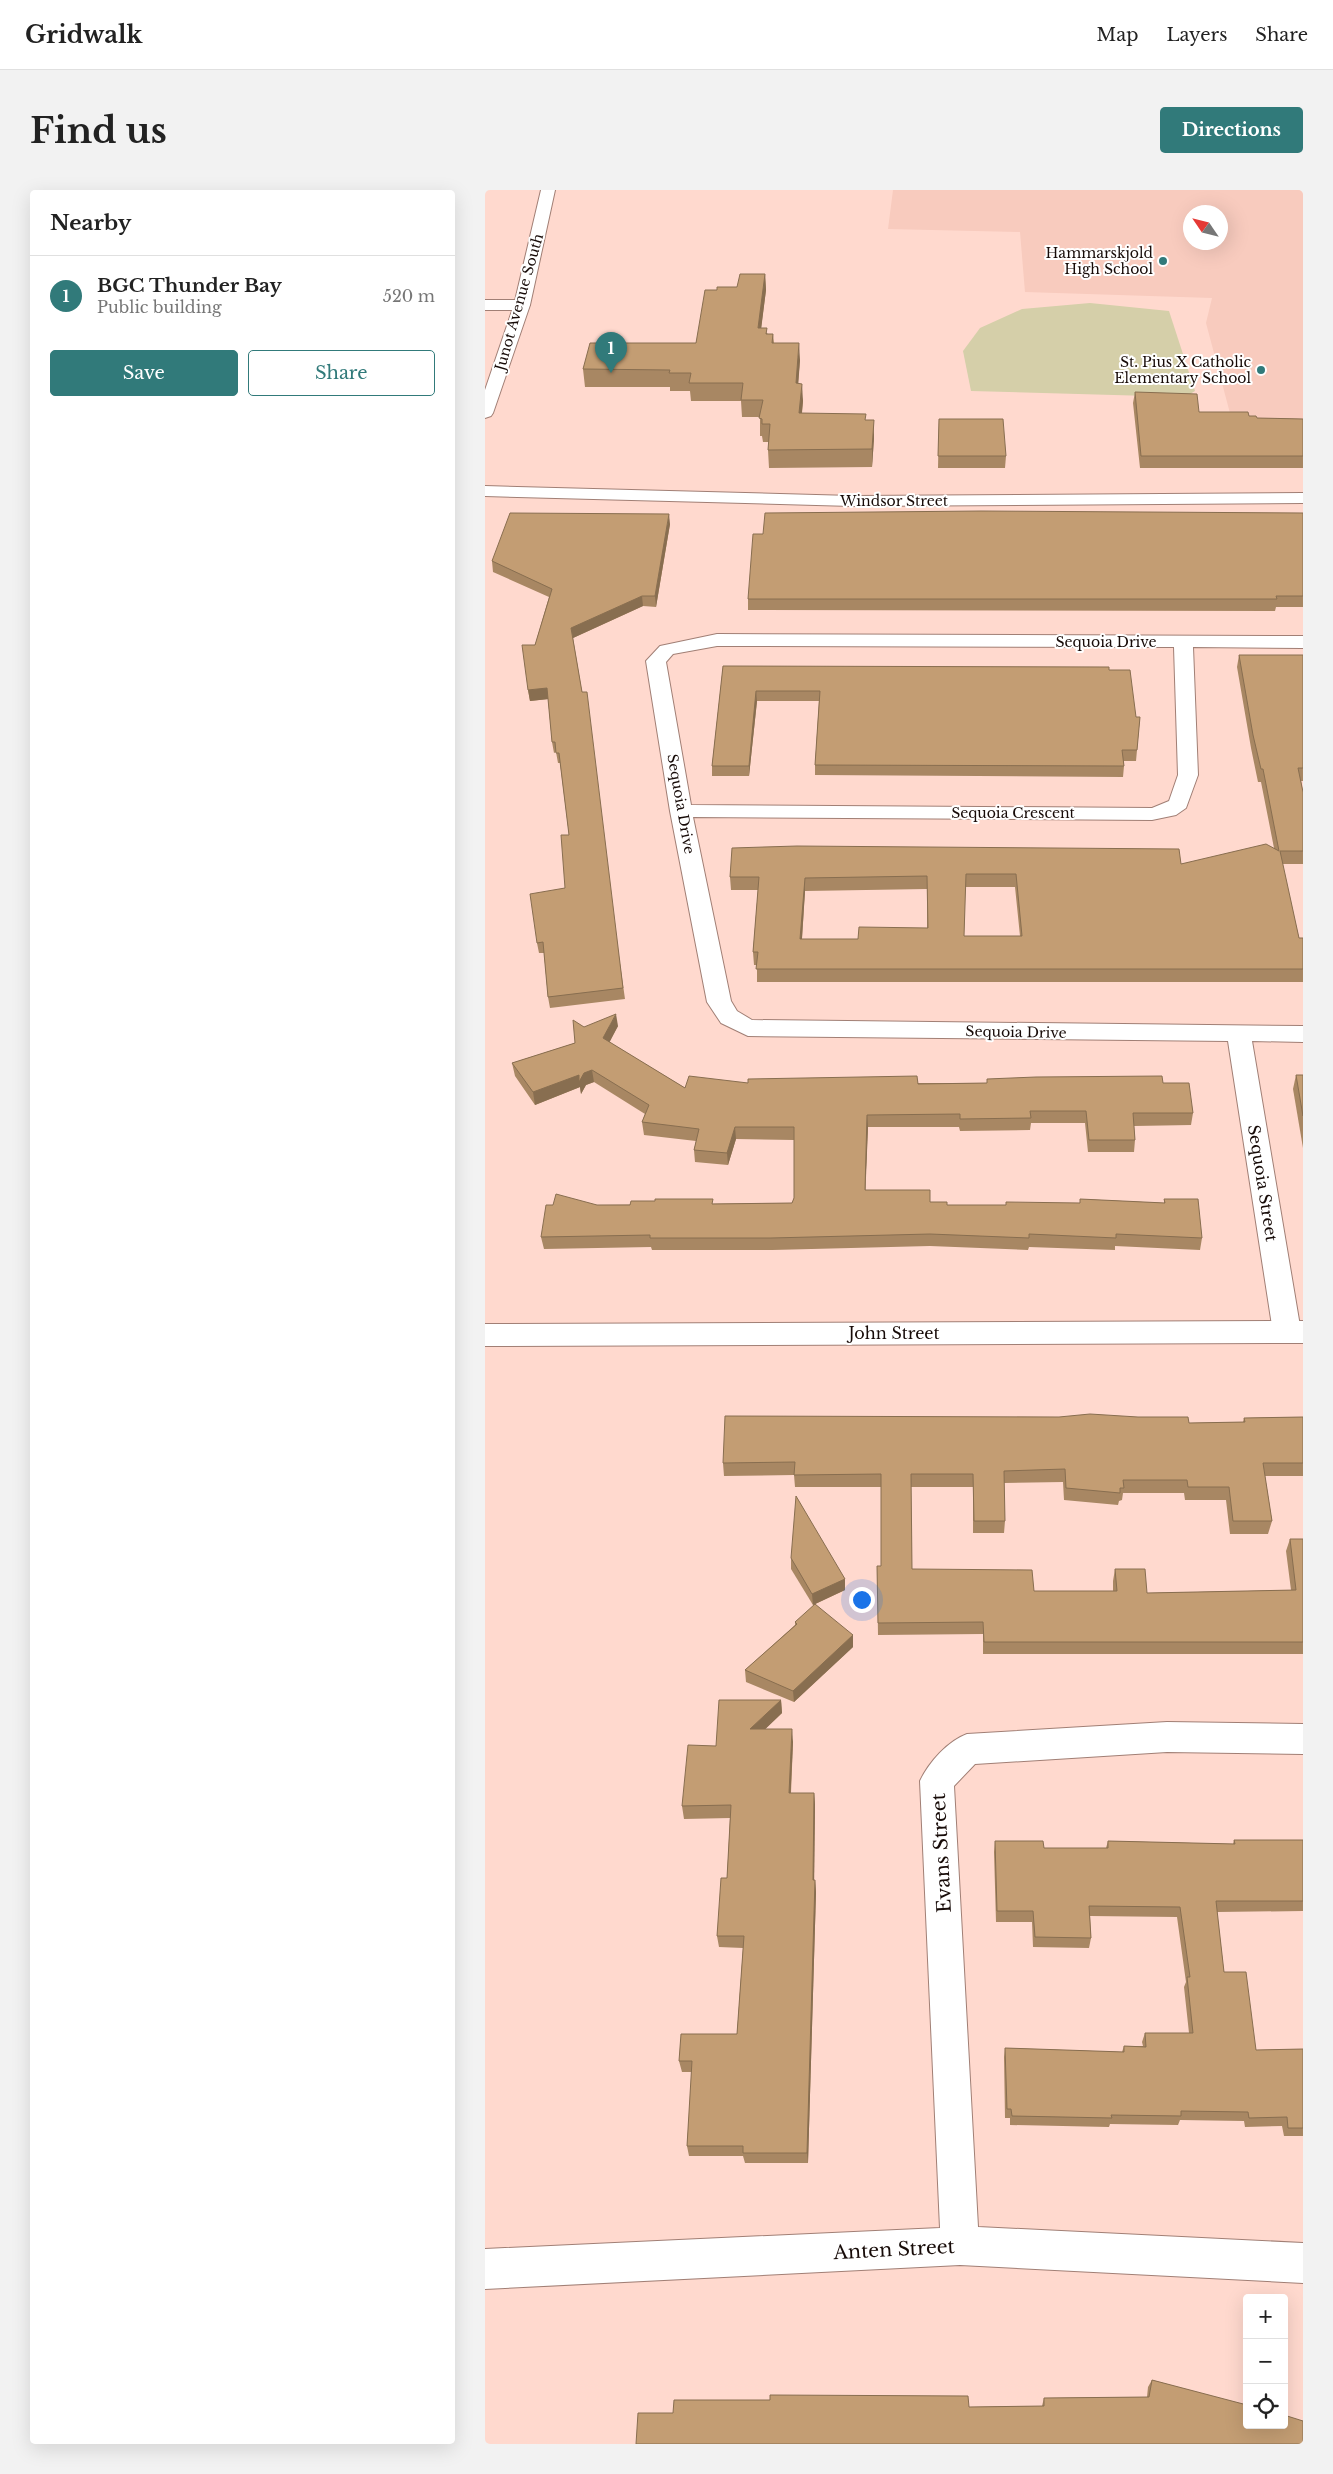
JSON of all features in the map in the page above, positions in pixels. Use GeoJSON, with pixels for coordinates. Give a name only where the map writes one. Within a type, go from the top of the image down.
{"type":"FeatureCollection","features":[{"type":"Feature","properties":{"kind":"street","name":"Junot Avenue South"},"geometry":{"type":"LineString","coordinates":[[485,413],[522,305],[548,190]]}},
{"type":"Feature","properties":{"kind":"street"},"geometry":{"type":"LineString","coordinates":[[485,305],[522,305]]}},
{"type":"Feature","properties":{"kind":"street","name":"Windsor Street"},"geometry":{"type":"LineString","coordinates":[[485,492],[852,502],[1303,498]]}},
{"type":"Feature","properties":{"kind":"street","name":"Sequoia Drive"},"geometry":{"type":"LineString","coordinates":[[1303,642],[717,640],[667,650],[656,661],[681,811],[719,1002],[729,1017],[748,1028],[1303,1034]]}},
{"type":"Feature","properties":{"kind":"street","name":"Sequoia Crescent"},"geometry":{"type":"LineString","coordinates":[[681,811],[1152,814],[1169,810],[1179,804],[1188,776],[1183,642]]}},
{"type":"Feature","properties":{"kind":"street","name":"Sequoia Street"},"geometry":{"type":"LineString","coordinates":[[1239,1034],[1295,1332]]}},
{"type":"Feature","properties":{"kind":"street","name":"John Street"},"geometry":{"type":"LineString","coordinates":[[485,1335],[1295,1332]]}},
{"type":"Feature","properties":{"kind":"street","name":"Evans Street"},"geometry":{"type":"LineString","coordinates":[[960,2246],[937,1781],[967,1749],[1167,1737],[1303,1739]]}},
{"type":"Feature","properties":{"kind":"street","name":"Anten Street"},"geometry":{"type":"LineString","coordinates":[[485,2269],[960,2246],[1303,2263]]}},
{"type":"Feature","properties":{"kind":"shaded area","name":"Hammarskjold High School"},"geometry":{"type":"Polygon","coordinates":[[[893,190],[1303,190],[1303,420],[1231,417],[1206,323],[1212,298],[1025,292],[1020,232],[888,229],[893,190]]]}},
{"type":"Feature","properties":{"kind":"shaded area"},"geometry":{"type":"Polygon","coordinates":[[[1090,303],[1169,311],[1195,391],[1185,397],[971,391],[963,351],[980,328],[1022,309],[1090,303]]]}},
{"type":"Feature","properties":{"kind":"building"},"geometry":{"type":"Polygon","coordinates":[[[740,274],[765,274],[758,328],[767,328],[766,334],[773,334],[772,343],[799,343],[796,383],[802,384],[799,413],[866,414],[865,420],[874,420],[872,449],[768,450],[770,424],[762,424],[762,419],[759,418],[763,400],[741,400],[743,383],[689,383],[691,373],[669,373],[670,370],[583,369],[590,343],[696,343],[705,290],[717,290],[717,287],[737,287],[740,274]]]}},
{"type":"Feature","properties":{"kind":"building"},"geometry":{"type":"Polygon","coordinates":[[[1135,392],[1197,394],[1199,412],[1248,412],[1249,416],[1256,416],[1257,418],[1303,419],[1303,456],[1141,456],[1135,392]]]}},
{"type":"Feature","properties":{"kind":"building"},"geometry":{"type":"Polygon","coordinates":[[[939,419],[1003,419],[1006,456],[938,456],[939,419]]]}},
{"type":"Feature","properties":{"kind":"building"},"geometry":{"type":"Polygon","coordinates":[[[981,511],[1303,513],[1303,596],[1276,596],[1277,599],[748,599],[753,534],[763,534],[765,513],[981,511]]]}},
{"type":"Feature","properties":{"kind":"building"},"geometry":{"type":"Polygon","coordinates":[[[510,513],[669,514],[655,596],[642,596],[571,628],[582,692],[587,692],[623,988],[548,997],[543,942],[537,943],[530,894],[565,888],[561,835],[569,835],[559,753],[556,753],[555,742],[552,742],[547,688],[528,690],[522,645],[535,645],[552,589],[492,561],[510,513]]]}},
{"type":"Feature","properties":{"kind":"building"},"geometry":{"type":"Polygon","coordinates":[[[1239,655],[1303,655],[1303,768],[1298,768],[1303,792],[1303,851],[1280,851],[1299,938],[1303,938],[1303,969],[756,969],[758,952],[753,952],[759,877],[730,877],[732,848],[797,846],[1179,849],[1181,864],[1266,844],[1279,851],[1263,769],[1261,769],[1239,655]],[[966,874],[964,936],[1022,936],[1016,874],[966,874]],[[927,876],[805,878],[800,939],[858,939],[859,927],[928,928],[927,876]]]}},
{"type":"Feature","properties":{"kind":"building"},"geometry":{"type":"Polygon","coordinates":[[[723,666],[1109,667],[1109,670],[1130,670],[1136,717],[1140,717],[1137,750],[1122,750],[1124,766],[815,765],[820,691],[756,691],[749,766],[712,766],[723,666]]]}},
{"type":"Feature","properties":{"kind":"building"},"geometry":{"type":"Polygon","coordinates":[[[616,1014],[603,1038],[685,1088],[689,1076],[748,1083],[748,1079],[917,1076],[918,1084],[987,1083],[987,1079],[1036,1077],[1162,1076],[1163,1083],[1189,1083],[1193,1113],[1133,1113],[1135,1140],[1089,1140],[1086,1111],[1030,1111],[1031,1118],[960,1119],[960,1114],[867,1115],[865,1190],[930,1190],[930,1202],[947,1202],[947,1205],[1006,1205],[1006,1202],[1080,1203],[1080,1199],[1165,1203],[1164,1199],[1198,1199],[1202,1238],[1116,1234],[1116,1238],[1029,1234],[1029,1238],[930,1234],[771,1238],[650,1238],[650,1235],[541,1237],[546,1205],[553,1205],[556,1194],[597,1205],[630,1205],[631,1201],[655,1201],[655,1199],[713,1199],[712,1204],[792,1203],[794,1198],[794,1127],[735,1127],[727,1153],[694,1150],[699,1129],[642,1122],[649,1105],[592,1070],[584,1073],[579,1082],[579,1075],[533,1092],[512,1063],[575,1043],[573,1020],[584,1027],[616,1014]]]}},
{"type":"Feature","properties":{"kind":"building"},"geometry":{"type":"Polygon","coordinates":[[[1296,1075],[1303,1075],[1303,1116],[1296,1075]]]}},
{"type":"Feature","properties":{"kind":"building"},"geometry":{"type":"Polygon","coordinates":[[[1090,1414],[1138,1417],[1188,1417],[1189,1423],[1245,1422],[1244,1418],[1303,1417],[1303,1463],[1263,1463],[1272,1521],[1233,1521],[1229,1487],[1188,1487],[1187,1480],[1123,1480],[1124,1488],[1120,1488],[1120,1493],[1066,1488],[1065,1469],[1004,1471],[1005,1521],[974,1521],[973,1474],[911,1474],[912,1569],[1032,1570],[1034,1591],[1117,1591],[1115,1569],[1145,1569],[1147,1593],[1296,1590],[1290,1539],[1303,1539],[1303,1642],[984,1642],[983,1622],[878,1623],[877,1566],[881,1566],[881,1474],[794,1475],[795,1462],[723,1463],[725,1416],[1059,1417],[1090,1414]]]}},
{"type":"Feature","properties":{"kind":"building"},"geometry":{"type":"Polygon","coordinates":[[[796,1496],[845,1579],[812,1594],[791,1558],[796,1496]]]}},
{"type":"Feature","properties":{"kind":"building"},"geometry":{"type":"Polygon","coordinates":[[[815,1604],[853,1635],[793,1691],[745,1670],[797,1624],[795,1622],[815,1604]]]}},
{"type":"Feature","properties":{"kind":"building"},"geometry":{"type":"Polygon","coordinates":[[[719,1700],[781,1700],[750,1729],[792,1729],[789,1793],[814,1793],[813,1880],[815,1880],[807,2153],[743,2153],[743,2146],[687,2146],[692,2061],[679,2061],[681,2034],[737,2034],[744,1936],[717,1936],[721,1878],[727,1878],[731,1805],[682,1806],[688,1745],[716,1746],[719,1700]]]}},
{"type":"Feature","properties":{"kind":"building"},"geometry":{"type":"Polygon","coordinates":[[[1234,1840],[1303,1840],[1303,1901],[1216,1901],[1224,1972],[1246,1972],[1256,2050],[1303,2049],[1303,2128],[1288,2128],[1287,2117],[1249,2118],[1248,2112],[1181,2111],[1181,2116],[1111,2115],[1112,2118],[1012,2116],[1011,2109],[1007,2109],[1005,2048],[1124,2052],[1124,2046],[1146,2047],[1145,2033],[1193,2033],[1187,1977],[1190,1977],[1180,1907],[1089,1906],[1091,1938],[1035,1937],[1033,1911],[997,1911],[995,1841],[1043,1841],[1044,1848],[1108,1848],[1108,1841],[1235,1844],[1234,1840]]]}},
{"type":"Feature","properties":{"kind":"building"},"geometry":{"type":"Polygon","coordinates":[[[1152,2380],[1243,2404],[1243,2429],[1288,2429],[1288,2416],[1303,2421],[1303,2444],[636,2444],[638,2413],[673,2413],[674,2400],[770,2400],[770,2395],[968,2396],[969,2407],[1044,2406],[1044,2398],[1149,2397],[1152,2380]]]}},
{"type":"Feature","properties":{"kind":"place","name":"Hammarskjold High School"},"geometry":{"type":"Point","coordinates":[1163,261]}},
{"type":"Feature","properties":{"kind":"place","name":"St. Pius X Catholic Elementary School"},"geometry":{"type":"Point","coordinates":[1261,370]}},
{"type":"Feature","properties":{"kind":"place","name":"BGC Thunder Bay"},"geometry":{"type":"Point","coordinates":[611,373]}}]}
